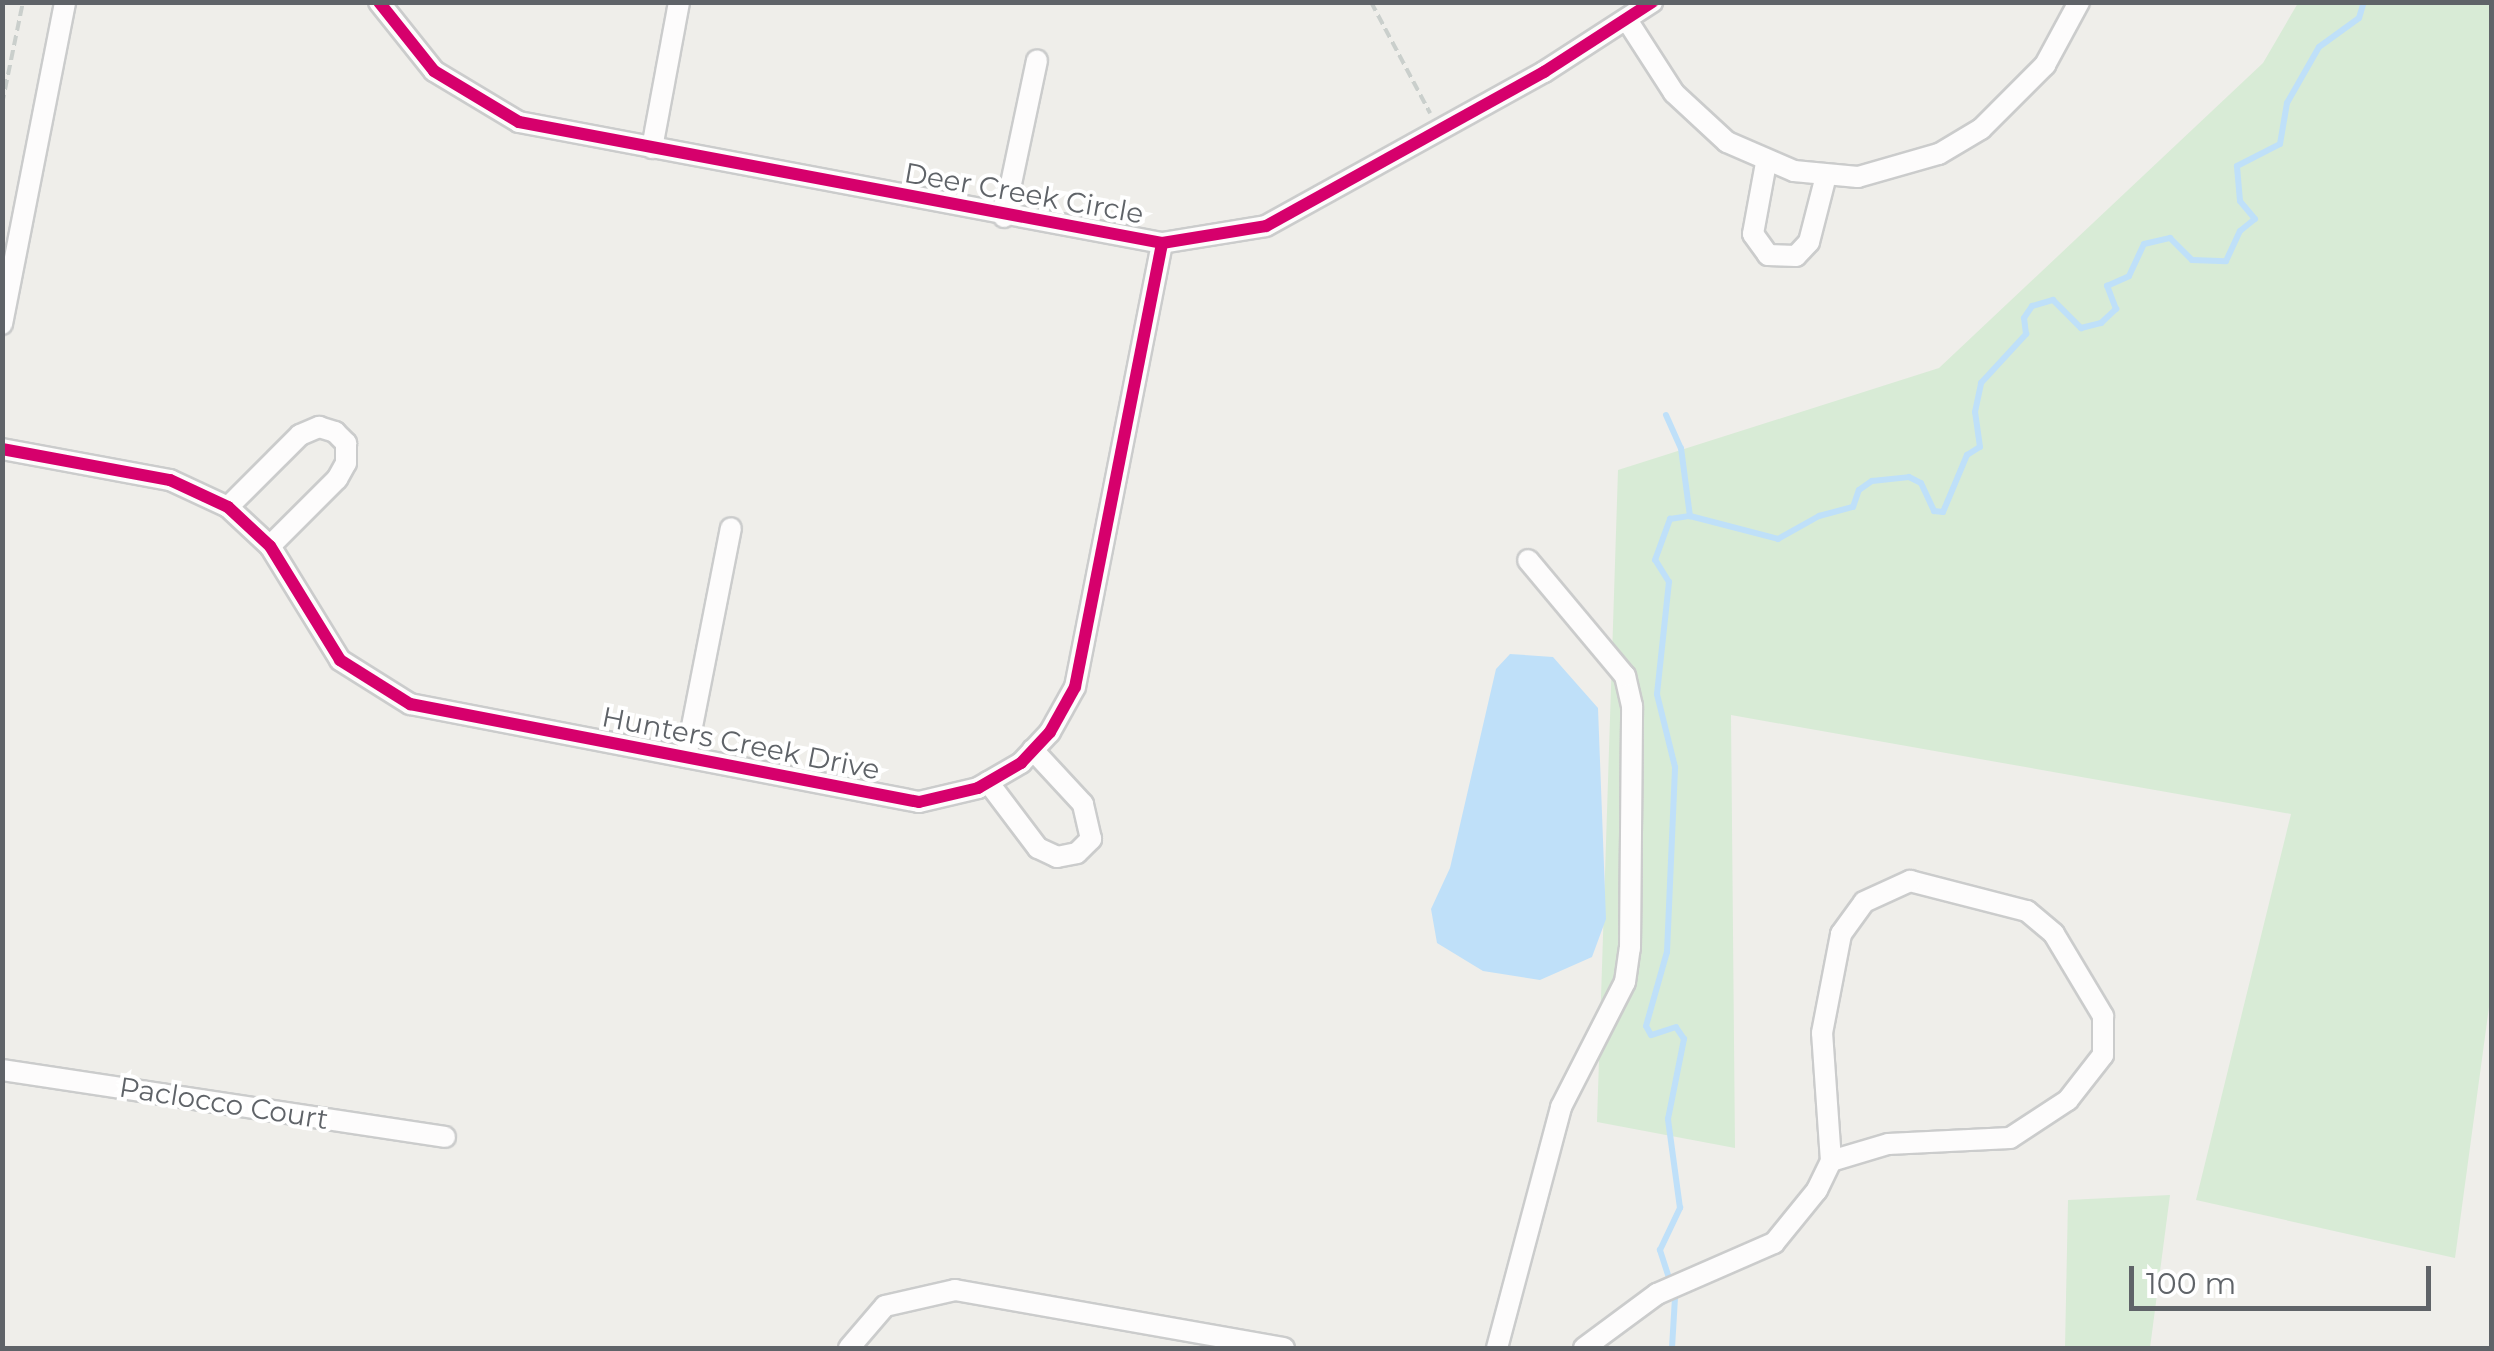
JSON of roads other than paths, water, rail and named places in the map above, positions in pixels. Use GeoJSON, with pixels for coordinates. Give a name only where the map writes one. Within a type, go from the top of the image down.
{"type":"FeatureCollection","features":[{"type":"Feature","properties":{"kind":"street"},"geometry":{"type":"LineString","coordinates":[[2,324],[65,2]]}},
{"type":"Feature","properties":{"kind":"street","name":"Deer Creek Circle"},"geometry":{"type":"LineString","coordinates":[[379,2],[416,54],[478,102],[556,132],[1162,243],[1266,226],[1627,20],[1652,2]]}},
{"type":"Feature","properties":{"kind":"street"},"geometry":{"type":"LineString","coordinates":[[652,148],[680,2]]}},
{"type":"Feature","properties":{"kind":"street"},"geometry":{"type":"LineString","coordinates":[[1627,20],[1689,110],[1726,142],[1766,162],[1826,176],[1901,168],[1981,128],[2045,64],[2079,2]]}},
{"type":"Feature","properties":{"kind":"street"},"geometry":{"type":"LineString","coordinates":[[1004,216],[1037,60]]}},
{"type":"Feature","properties":{"kind":"street"},"geometry":{"type":"LineString","coordinates":[[1766,162],[1752,234],[1768,254],[1796,256],[1809,242],[1826,176]]}},
{"type":"Feature","properties":{"kind":"street","name":"Hunters Creek Drive"},"geometry":{"type":"LineString","coordinates":[[2,449],[170,480],[228,507],[270,546],[327,645],[386,694],[435,712],[919,802],[988,782],[1034,750],[1075,687],[1086,653],[1162,243]]}},
{"type":"Feature","properties":{"kind":"street"},"geometry":{"type":"LineString","coordinates":[[228,507],[300,435],[319,427],[334,432],[346,443],[346,462],[338,479],[270,546]]}},
{"type":"Feature","properties":{"kind":"street"},"geometry":{"type":"LineString","coordinates":[[686,758],[731,528]]}},
{"type":"Feature","properties":{"kind":"street"},"geometry":{"type":"LineString","coordinates":[[1497,1348],[1561,1107],[1625,982],[1630,948],[1632,706],[1625,676],[1528,560]]}},
{"type":"Feature","properties":{"kind":"street"},"geometry":{"type":"LineString","coordinates":[[988,782],[1038,848],[1057,857],[1077,853],[1091,838],[1082,804],[1034,750]]}},
{"type":"Feature","properties":{"kind":"street"},"geometry":{"type":"LineString","coordinates":[[1584,1348],[1657,1294],[1774,1242],[1817,1190],[1831,1161],[1823,1096],[1827,996],[1841,934],[1864,902],[1893,886],[1931,882],[2026,911],[2054,934],[2094,997],[2106,1034],[2103,1055],[2068,1100],[2010,1138],[1888,1144],[1831,1161]]}},
{"type":"Feature","properties":{"kind":"street","name":"Paclocco Court"},"geometry":{"type":"LineString","coordinates":[[2,1070],[445,1137]]}},
{"type":"Feature","properties":{"kind":"street"},"geometry":{"type":"LineString","coordinates":[[849,1348],[885,1306],[955,1290],[1284,1348]]}},
{"type":"Feature","properties":{"kind":"water"},"geometry":{"type":"Polygon","coordinates":[[[1510,654],[1553,657],[1598,708],[1606,919],[1592,957],[1540,980],[1483,971],[1437,943],[1431,909],[1450,868],[1496,669],[1510,654]]]}},
{"type":"Feature","properties":{"kind":"waterway"},"geometry":{"type":"LineString","coordinates":[[1670,1281],[1660,1250],[1680,1208],[1668,1119],[1684,1039],[1676,1027],[1651,1035],[1646,1026],[1667,952],[1675,767],[1657,694],[1669,582],[1655,560],[1670,519],[1690,516],[1778,539],[1819,516],[1853,507],[1859,490],[1872,481],[1909,477],[1921,483],[1934,511],[1943,512],[1967,455],[1980,447],[1975,412],[1981,383],[2026,334],[2024,318],[2032,306],[2053,300],[2081,328],[2101,323],[2116,309],[2107,286],[2129,276],[2144,244],[2170,238],[2192,260],[2226,261],[2240,231],[2255,219],[2240,201],[2237,166],[2280,144],[2287,103],[2319,47],[2359,18],[2364,2]]}},
{"type":"Feature","properties":{"kind":"waterway"},"geometry":{"type":"LineString","coordinates":[[1666,415],[1681,448],[1690,516]]}},
{"type":"Feature","properties":{"kind":"waterway"},"geometry":{"type":"LineString","coordinates":[[1672,1348],[1675,1297]]}}]}
